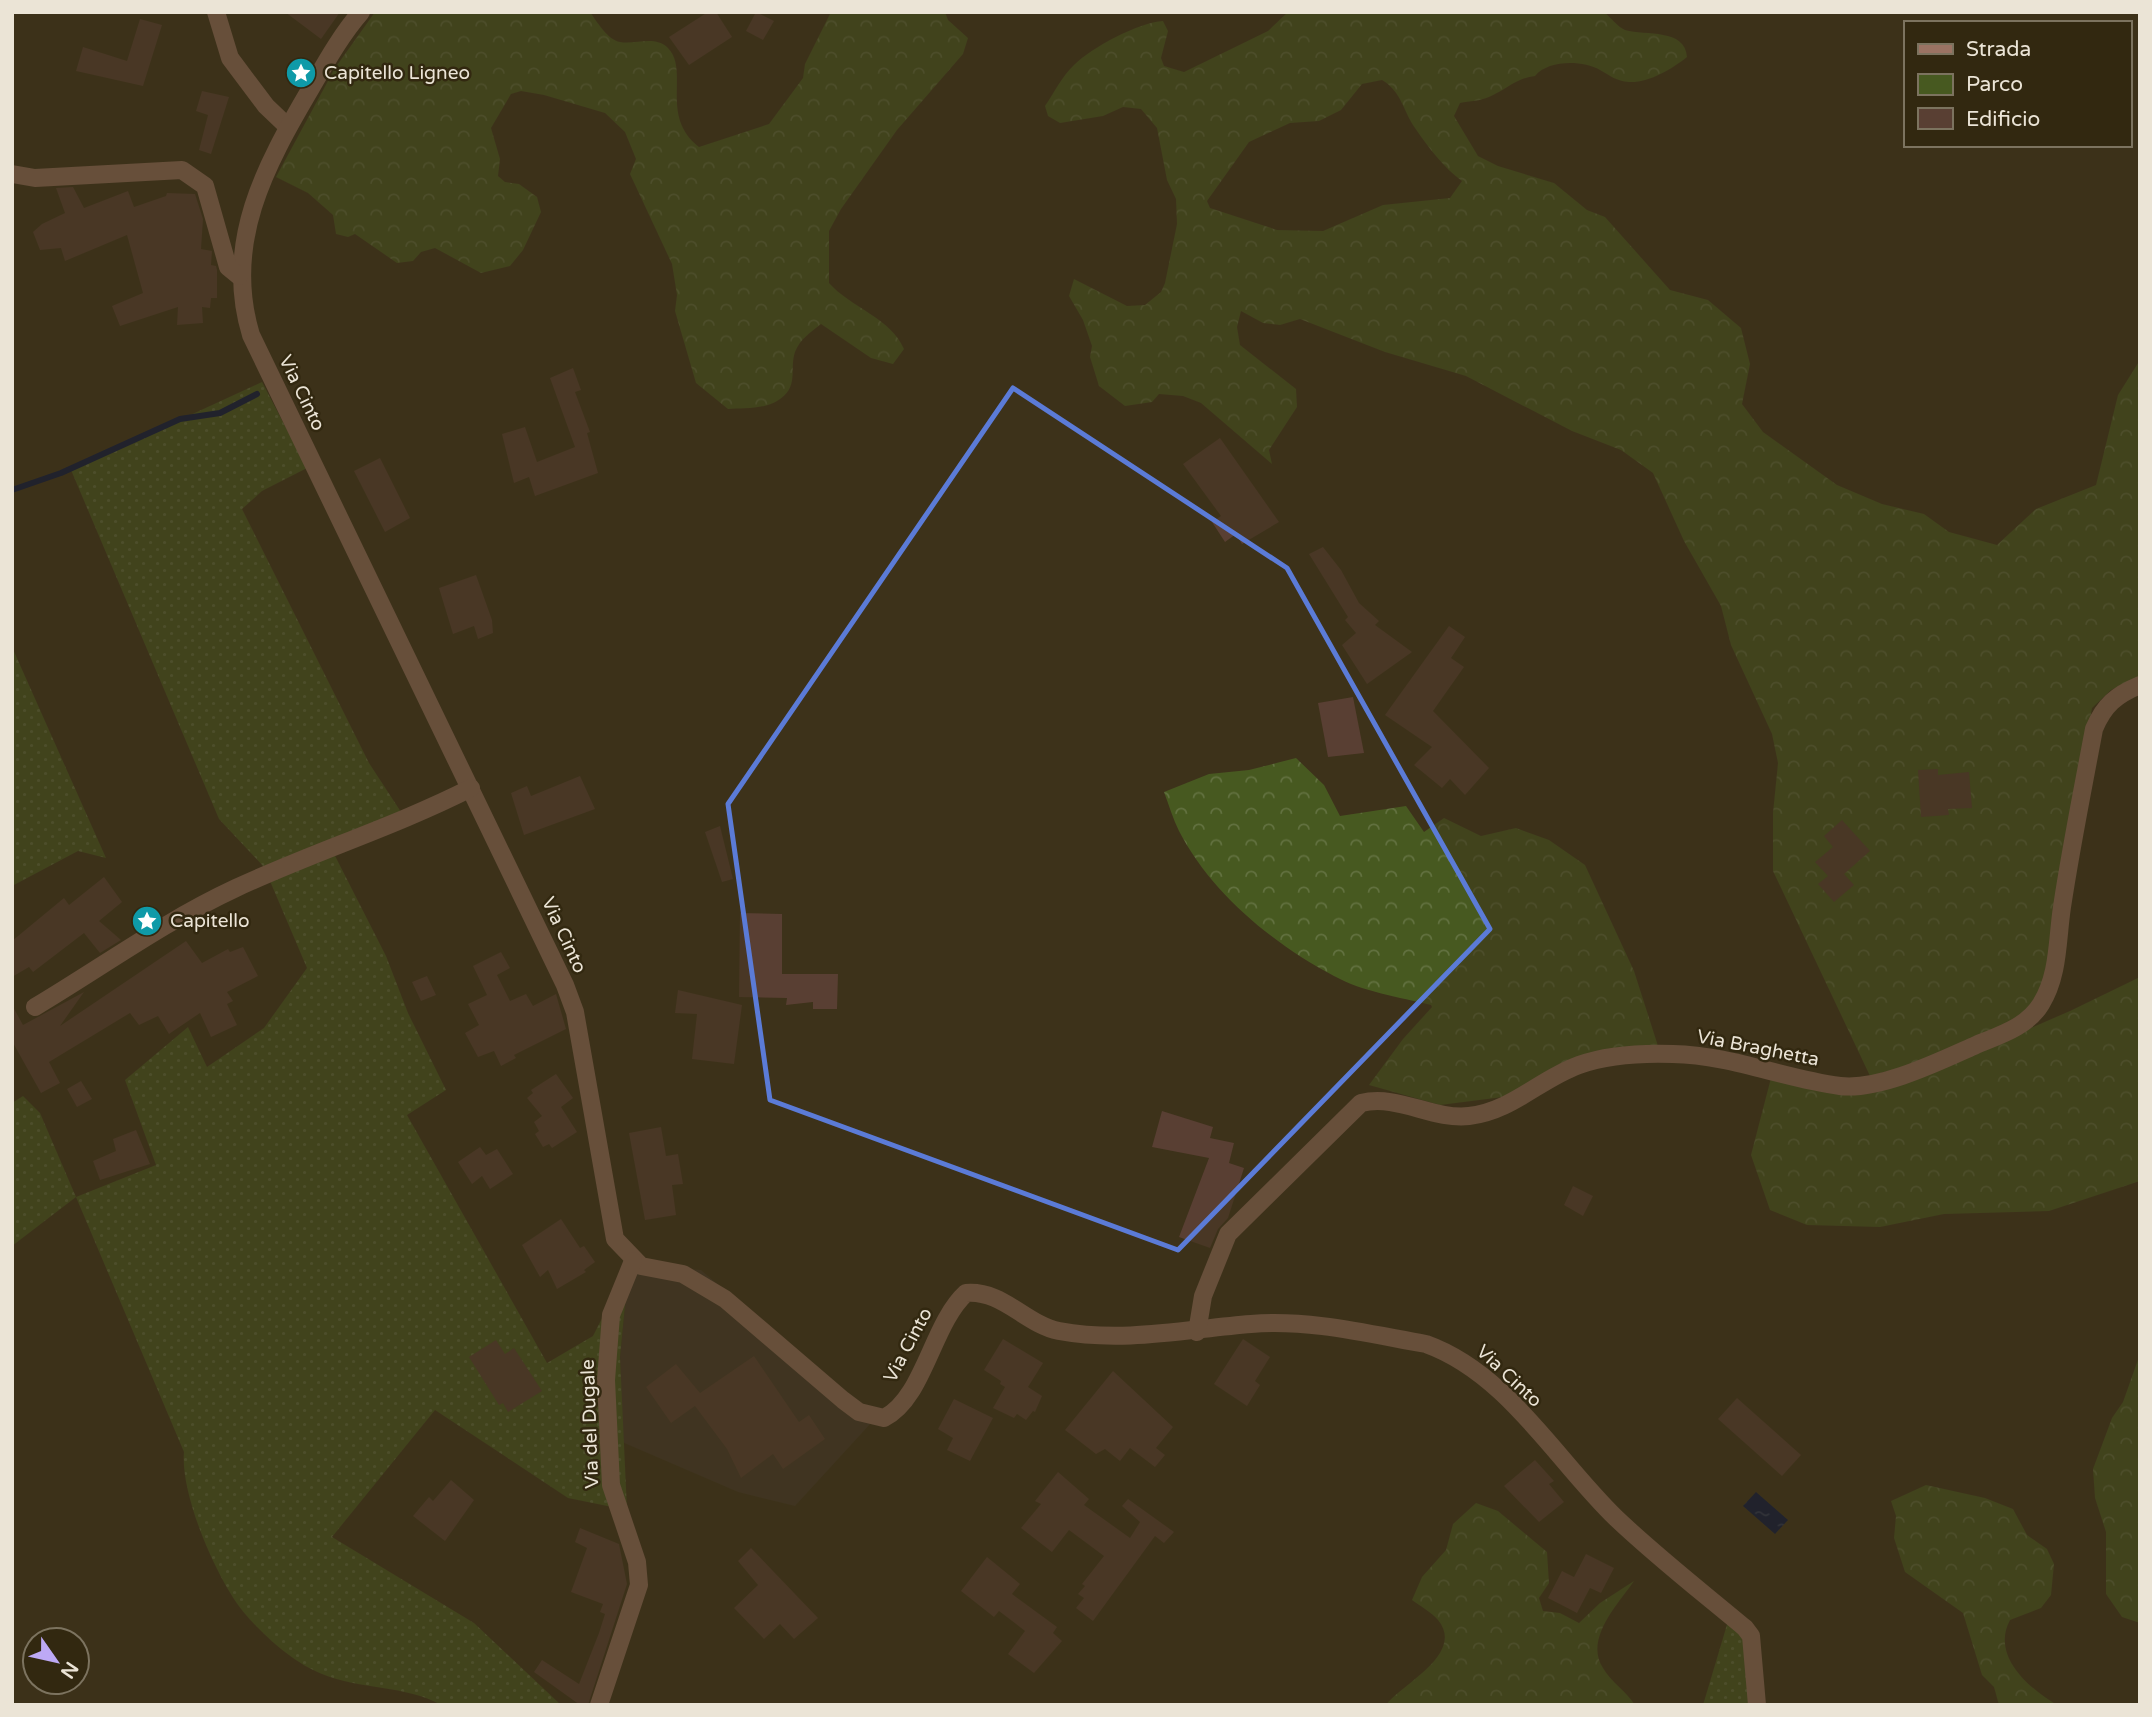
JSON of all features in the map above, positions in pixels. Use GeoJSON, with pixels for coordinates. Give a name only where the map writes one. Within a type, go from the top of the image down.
{"type":"FeatureCollection","features":[{"type":"Feature","properties":{"kind":"street"},"geometry":{"type":"LineString","coordinates":[[216,12],[230,58],[266,106],[288,127]]}},
{"type":"Feature","properties":{"kind":"street","name":"Via Cinto"},"geometry":{"type":"LineString","coordinates":[[361,12],[337,45],[288,127],[255,197],[239,276],[242,306],[251,335],[565,985],[575,1012],[608,1212],[615,1239],[641,1266],[683,1274],[717,1293],[859,1412],[884,1418],[895,1412],[952,1307],[966,1293],[984,1293],[1057,1331],[1152,1335],[1251,1324],[1301,1324],[1426,1344],[1461,1360],[1495,1388],[1615,1517],[1745,1628],[1751,1636],[1757,1705]]}},
{"type":"Feature","properties":{"kind":"street"},"geometry":{"type":"LineString","coordinates":[[12,174],[35,178],[182,170],[205,186],[228,267],[239,276]]}},
{"type":"Feature","properties":{"kind":"street","name":"Via Braghetta"},"geometry":{"type":"LineString","coordinates":[[1197,1332],[1203,1296],[1227,1234],[1361,1103],[1379,1099],[1448,1117],[1471,1116],[1502,1109],[1578,1065],[1608,1059],[1674,1054],[1722,1059],[1842,1086],[1869,1083],[1932,1065],[2029,1021],[2042,1003],[2054,976],[2062,908],[2094,729],[2101,711],[2118,694],[2140,685]]}},
{"type":"Feature","properties":{"kind":"street"},"geometry":{"type":"LineString","coordinates":[[35,1007],[164,925],[236,888],[416,816],[471,788]]}},
{"type":"Feature","properties":{"kind":"street","name":"Via del Dugale"},"geometry":{"type":"LineString","coordinates":[[599,1705],[639,1585],[637,1562],[621,1522],[611,1485],[606,1380],[611,1315],[634,1261]]}},
{"type":"Feature","properties":{"kind":"highlighted area"},"geometry":{"type":"Polygon","coordinates":[[[1013,388],[1287,568],[1490,929],[1178,1250],[770,1100],[728,804],[1013,388]]]}},
{"type":"Feature","properties":{"kind":"shaded area"},"geometry":{"type":"Polygon","coordinates":[[[629,1265],[701,1270],[852,1400],[883,1410],[795,1506],[738,1492],[622,1442],[620,1357],[629,1265]]]}},
{"type":"Feature","properties":{"kind":"green space"},"geometry":{"type":"Polygon","coordinates":[[[375,12],[590,12],[603,30],[616,41],[657,42],[668,48],[676,69],[680,122],[687,135],[699,147],[769,124],[803,78],[805,64],[831,12],[945,12],[948,20],[968,38],[963,54],[897,130],[841,209],[829,231],[829,283],[890,329],[904,349],[893,364],[871,358],[821,324],[797,347],[793,358],[791,384],[784,396],[766,405],[728,409],[696,383],[675,311],[677,295],[672,264],[630,174],[636,159],[625,132],[605,113],[544,95],[521,91],[511,94],[491,128],[500,159],[498,176],[505,182],[519,184],[537,197],[541,212],[523,250],[510,266],[481,273],[435,248],[421,252],[413,261],[397,263],[355,234],[348,237],[336,234],[333,215],[308,193],[276,177],[335,68],[375,12]]]}},
{"type":"Feature","properties":{"kind":"green space"},"geometry":{"type":"Polygon","coordinates":[[[1288,12],[1604,12],[1625,30],[1663,35],[1679,41],[1685,48],[1687,57],[1652,78],[1637,82],[1624,81],[1584,64],[1557,64],[1489,97],[1460,103],[1454,116],[1478,156],[1498,166],[1554,183],[1587,210],[1605,217],[1670,290],[1708,300],[1741,328],[1750,364],[1742,404],[1763,432],[1837,485],[1882,504],[1924,514],[1949,532],[1997,545],[2036,509],[2096,485],[2118,395],[2140,360],[2140,677],[2111,690],[2092,708],[2056,915],[2048,1007],[1947,1055],[1870,1076],[1773,871],[1773,813],[1778,763],[1772,734],[1731,645],[1721,606],[1684,541],[1653,473],[1621,450],[1572,431],[1466,376],[1385,352],[1300,319],[1280,325],[1263,323],[1241,311],[1237,327],[1240,345],[1296,389],[1297,407],[1269,450],[1272,464],[1201,403],[1183,396],[1159,394],[1152,402],[1125,406],[1099,386],[1090,357],[1092,346],[1083,320],[1069,296],[1074,279],[1127,306],[1145,305],[1161,292],[1165,283],[1177,224],[1176,199],[1167,180],[1157,128],[1141,109],[1123,107],[1103,116],[1060,123],[1048,116],[1045,106],[1066,74],[1082,58],[1116,37],[1141,26],[1163,21],[1168,31],[1161,58],[1164,66],[1184,72],[1268,31],[1288,12]],[[1382,80],[1362,84],[1341,110],[1319,121],[1290,123],[1249,142],[1207,201],[1210,208],[1277,230],[1323,231],[1383,205],[1450,198],[1462,181],[1425,142],[1389,85],[1382,80]]]}},
{"type":"Feature","properties":{"kind":"green space"},"geometry":{"type":"Polygon","coordinates":[[[262,382],[307,468],[262,491],[242,509],[369,763],[403,815],[329,844],[386,956],[408,1013],[446,1090],[407,1115],[547,1363],[593,1336],[629,1265],[620,1357],[627,1510],[568,1498],[435,1410],[332,1537],[474,1623],[561,1705],[441,1705],[413,1694],[352,1683],[322,1674],[291,1657],[254,1624],[235,1601],[203,1538],[188,1491],[184,1452],[76,1197],[156,1165],[125,1080],[188,1027],[207,1067],[264,1028],[307,968],[264,867],[219,819],[71,470],[262,382]]]}},
{"type":"Feature","properties":{"kind":"green space"},"geometry":{"type":"Polygon","coordinates":[[[12,647],[106,858],[78,851],[12,886],[12,647]]]}},
{"type":"Feature","properties":{"kind":"green space"},"geometry":{"type":"Polygon","coordinates":[[[1296,758],[1324,785],[1340,816],[1406,806],[1424,832],[1444,818],[1481,836],[1516,828],[1549,840],[1585,865],[1634,971],[1658,1046],[1503,1097],[1440,1105],[1369,1085],[1431,1005],[1345,982],[1289,949],[1267,932],[1226,896],[1192,854],[1177,826],[1164,792],[1209,774],[1249,770],[1296,758]]]}},
{"type":"Feature","properties":{"kind":"green space"},"geometry":{"type":"Polygon","coordinates":[[[2140,977],[2140,1181],[2049,1211],[1944,1214],[1880,1227],[1807,1225],[1770,1210],[1751,1155],[1771,1078],[1839,1092],[1938,1068],[2070,1011],[2140,977]]]}},
{"type":"Feature","properties":{"kind":"green space"},"geometry":{"type":"Polygon","coordinates":[[[23,1096],[40,1113],[76,1197],[12,1246],[12,1103],[23,1096]]]}},
{"type":"Feature","properties":{"kind":"green space"},"geometry":{"type":"Polygon","coordinates":[[[2140,1354],[2140,1623],[2122,1617],[2106,1594],[2106,1532],[2095,1498],[2093,1469],[2112,1418],[2123,1402],[2140,1354]]]}},
{"type":"Feature","properties":{"kind":"green space"},"geometry":{"type":"Polygon","coordinates":[[[1926,1485],[1985,1498],[2013,1509],[2027,1535],[2047,1549],[2054,1564],[2051,1595],[2041,1608],[2010,1620],[2005,1633],[2005,1646],[2009,1658],[2024,1680],[2057,1705],[1999,1705],[1994,1687],[1982,1675],[1963,1613],[1905,1572],[1894,1538],[1896,1516],[1891,1501],[1926,1485]]]}},
{"type":"Feature","properties":{"kind":"green space"},"geometry":{"type":"Polygon","coordinates":[[[1476,1503],[1498,1511],[1547,1552],[1549,1583],[1539,1598],[1543,1611],[1560,1613],[1579,1623],[1600,1603],[1634,1581],[1605,1622],[1600,1634],[1598,1657],[1610,1678],[1635,1705],[1386,1705],[1428,1668],[1444,1645],[1444,1633],[1438,1620],[1412,1600],[1422,1577],[1446,1550],[1453,1524],[1476,1503]]]}},
{"type":"Feature","properties":{"kind":"green space"},"geometry":{"type":"Polygon","coordinates":[[[1729,1618],[1751,1640],[1754,1705],[1703,1705],[1729,1618]]]}},
{"type":"Feature","properties":{"kind":"water"},"geometry":{"type":"Polygon","coordinates":[[[1756,1492],[1788,1520],[1775,1534],[1743,1506],[1756,1492]]]}},
{"type":"Feature","properties":{"kind":"building"},"geometry":{"type":"Polygon","coordinates":[[[285,12],[340,12],[321,39],[285,12]]]}},
{"type":"Feature","properties":{"kind":"building"},"geometry":{"type":"Polygon","coordinates":[[[708,12],[716,12],[732,37],[689,65],[669,37],[708,12]]]}},
{"type":"Feature","properties":{"kind":"building"},"geometry":{"type":"Polygon","coordinates":[[[756,12],[774,21],[763,40],[746,31],[756,12]]]}},
{"type":"Feature","properties":{"kind":"building"},"geometry":{"type":"Polygon","coordinates":[[[140,19],[162,25],[143,86],[76,71],[83,47],[127,61],[140,19]]]}},
{"type":"Feature","properties":{"kind":"building"},"geometry":{"type":"Polygon","coordinates":[[[202,91],[229,97],[211,154],[199,150],[208,115],[196,111],[202,91]]]}},
{"type":"Feature","properties":{"kind":"building"},"geometry":{"type":"Polygon","coordinates":[[[73,187],[84,208],[128,191],[134,207],[166,196],[167,193],[195,194],[203,219],[201,249],[212,251],[211,265],[216,266],[217,270],[217,298],[211,298],[210,308],[202,307],[203,323],[177,325],[178,307],[120,326],[112,306],[143,293],[127,235],[65,261],[61,248],[40,250],[33,232],[42,224],[65,213],[56,188],[73,187]]]}},
{"type":"Feature","properties":{"kind":"building"},"geometry":{"type":"Polygon","coordinates":[[[573,368],[581,390],[575,392],[590,432],[587,433],[598,473],[535,496],[529,477],[514,483],[502,434],[525,427],[537,462],[575,447],[550,378],[573,368]]]}},
{"type":"Feature","properties":{"kind":"building"},"geometry":{"type":"Polygon","coordinates":[[[1220,438],[1279,522],[1242,544],[1236,534],[1225,542],[1212,522],[1221,516],[1183,464],[1220,438]]]}},
{"type":"Feature","properties":{"kind":"building"},"geometry":{"type":"Polygon","coordinates":[[[380,458],[410,518],[385,532],[354,471],[380,458]]]}},
{"type":"Feature","properties":{"kind":"building"},"geometry":{"type":"Polygon","coordinates":[[[1323,547],[1341,570],[1359,603],[1379,621],[1375,625],[1412,652],[1367,684],[1342,645],[1356,633],[1345,620],[1348,617],[1309,554],[1323,547]]]}},
{"type":"Feature","properties":{"kind":"building"},"geometry":{"type":"Polygon","coordinates":[[[476,575],[492,620],[493,633],[478,639],[474,626],[453,634],[439,588],[476,575]]]}},
{"type":"Feature","properties":{"kind":"building"},"geometry":{"type":"Polygon","coordinates":[[[1449,626],[1465,637],[1451,658],[1464,667],[1433,711],[1489,768],[1465,795],[1450,779],[1442,788],[1414,765],[1432,747],[1385,715],[1449,626]]]}},
{"type":"Feature","properties":{"kind":"building"},"geometry":{"type":"Polygon","coordinates":[[[1353,697],[1364,753],[1328,757],[1318,703],[1353,697]]]}},
{"type":"Feature","properties":{"kind":"building"},"geometry":{"type":"Polygon","coordinates":[[[1938,769],[1938,775],[1969,772],[1972,808],[1948,809],[1949,815],[1921,817],[1918,770],[1938,769]]]}},
{"type":"Feature","properties":{"kind":"building"},"geometry":{"type":"Polygon","coordinates":[[[580,776],[595,809],[524,835],[511,793],[527,786],[531,796],[580,776]]]}},
{"type":"Feature","properties":{"kind":"building"},"geometry":{"type":"Polygon","coordinates":[[[1842,820],[1870,851],[1844,874],[1854,885],[1834,902],[1818,884],[1828,876],[1815,862],[1833,847],[1824,836],[1842,820]]]}},
{"type":"Feature","properties":{"kind":"building"},"geometry":{"type":"Polygon","coordinates":[[[720,826],[733,879],[722,882],[705,832],[720,826]]]}},
{"type":"Feature","properties":{"kind":"building"},"geometry":{"type":"Polygon","coordinates":[[[104,877],[122,902],[99,921],[121,940],[100,953],[84,933],[33,972],[29,967],[12,977],[12,941],[64,898],[69,905],[104,877]]]}},
{"type":"Feature","properties":{"kind":"building"},"geometry":{"type":"Polygon","coordinates":[[[740,913],[782,914],[782,974],[838,974],[837,1009],[813,1009],[813,1002],[786,1005],[787,998],[739,997],[740,913]]]}},
{"type":"Feature","properties":{"kind":"building"},"geometry":{"type":"Polygon","coordinates":[[[186,941],[202,963],[228,949],[230,952],[243,947],[258,976],[227,992],[233,1001],[227,1004],[237,1025],[211,1037],[200,1013],[169,1034],[158,1016],[139,1025],[130,1013],[49,1062],[60,1083],[41,1093],[12,1041],[12,1005],[23,1025],[84,992],[60,1026],[186,941]]]}},
{"type":"Feature","properties":{"kind":"building"},"geometry":{"type":"Polygon","coordinates":[[[501,952],[510,968],[497,975],[510,1001],[526,994],[533,1006],[556,994],[566,1029],[514,1055],[516,1058],[501,1066],[494,1051],[478,1057],[465,1033],[479,1025],[468,1004],[487,995],[473,966],[501,952]]]}},
{"type":"Feature","properties":{"kind":"building"},"geometry":{"type":"Polygon","coordinates":[[[427,976],[436,995],[421,1001],[412,982],[427,976]]]}},
{"type":"Feature","properties":{"kind":"building"},"geometry":{"type":"Polygon","coordinates":[[[678,990],[742,1005],[734,1064],[692,1059],[697,1014],[675,1013],[678,990]]]}},
{"type":"Feature","properties":{"kind":"building"},"geometry":{"type":"Polygon","coordinates":[[[556,1074],[573,1098],[561,1107],[577,1132],[552,1148],[549,1144],[543,1147],[535,1134],[539,1131],[534,1122],[542,1116],[527,1098],[533,1093],[531,1090],[556,1074]]]}},
{"type":"Feature","properties":{"kind":"building"},"geometry":{"type":"Polygon","coordinates":[[[81,1081],[92,1099],[77,1107],[67,1089],[81,1081]]]}},
{"type":"Feature","properties":{"kind":"building"},"geometry":{"type":"Polygon","coordinates":[[[1162,1111],[1213,1127],[1210,1138],[1234,1143],[1229,1163],[1244,1168],[1228,1218],[1218,1229],[1210,1248],[1179,1237],[1209,1158],[1152,1147],[1162,1111]]]}},
{"type":"Feature","properties":{"kind":"building"},"geometry":{"type":"Polygon","coordinates":[[[661,1127],[666,1156],[678,1154],[683,1184],[672,1185],[676,1215],[645,1220],[629,1133],[661,1127]]]}},
{"type":"Feature","properties":{"kind":"building"},"geometry":{"type":"Polygon","coordinates":[[[136,1130],[150,1164],[100,1180],[93,1161],[116,1151],[113,1139],[136,1130]]]}},
{"type":"Feature","properties":{"kind":"building"},"geometry":{"type":"Polygon","coordinates":[[[480,1147],[486,1155],[497,1149],[513,1174],[490,1189],[482,1176],[472,1184],[458,1162],[480,1147]]]}},
{"type":"Feature","properties":{"kind":"building"},"geometry":{"type":"Polygon","coordinates":[[[1573,1186],[1593,1196],[1583,1216],[1564,1205],[1573,1186]]]}},
{"type":"Feature","properties":{"kind":"building"},"geometry":{"type":"Polygon","coordinates":[[[561,1219],[580,1248],[584,1246],[595,1262],[584,1270],[586,1272],[557,1289],[548,1270],[540,1277],[522,1245],[561,1219]]]}},
{"type":"Feature","properties":{"kind":"building"},"geometry":{"type":"Polygon","coordinates":[[[1003,1339],[1043,1363],[1028,1387],[1042,1396],[1035,1412],[1026,1420],[1017,1414],[1014,1418],[993,1408],[1005,1387],[1000,1384],[1001,1381],[984,1370],[1003,1339]]]}},
{"type":"Feature","properties":{"kind":"building"},"geometry":{"type":"Polygon","coordinates":[[[1243,1339],[1270,1357],[1255,1381],[1260,1385],[1247,1406],[1214,1384],[1243,1339]]]}},
{"type":"Feature","properties":{"kind":"building"},"geometry":{"type":"Polygon","coordinates":[[[496,1340],[505,1354],[514,1348],[542,1391],[508,1412],[503,1403],[499,1405],[469,1357],[496,1340]]]}},
{"type":"Feature","properties":{"kind":"building"},"geometry":{"type":"Polygon","coordinates":[[[754,1356],[799,1422],[809,1415],[825,1439],[783,1469],[773,1454],[741,1478],[727,1449],[695,1406],[671,1423],[646,1387],[676,1364],[700,1393],[754,1356]]]}},
{"type":"Feature","properties":{"kind":"building"},"geometry":{"type":"Polygon","coordinates":[[[1113,1371],[1173,1427],[1156,1448],[1165,1455],[1155,1467],[1130,1448],[1120,1461],[1105,1449],[1096,1454],[1065,1430],[1113,1371]]]}},
{"type":"Feature","properties":{"kind":"building"},"geometry":{"type":"Polygon","coordinates":[[[1737,1398],[1801,1455],[1782,1476],[1718,1419],[1737,1398]]]}},
{"type":"Feature","properties":{"kind":"building"},"geometry":{"type":"Polygon","coordinates":[[[954,1399],[993,1418],[970,1461],[947,1450],[953,1438],[938,1429],[954,1399]]]}},
{"type":"Feature","properties":{"kind":"building"},"geometry":{"type":"Polygon","coordinates":[[[1535,1460],[1554,1481],[1549,1484],[1564,1502],[1539,1522],[1504,1486],[1535,1460]]]}},
{"type":"Feature","properties":{"kind":"building"},"geometry":{"type":"Polygon","coordinates":[[[1058,1472],[1089,1499],[1084,1505],[1130,1538],[1140,1522],[1122,1506],[1128,1499],[1174,1532],[1164,1543],[1155,1536],[1093,1621],[1076,1608],[1084,1598],[1078,1594],[1085,1586],[1082,1584],[1104,1556],[1069,1530],[1052,1552],[1021,1528],[1041,1504],[1035,1501],[1058,1472]]]}},
{"type":"Feature","properties":{"kind":"building"},"geometry":{"type":"Polygon","coordinates":[[[451,1480],[474,1500],[445,1541],[413,1516],[429,1497],[433,1501],[451,1480]]]}},
{"type":"Feature","properties":{"kind":"building"},"geometry":{"type":"Polygon","coordinates":[[[580,1528],[619,1544],[627,1584],[588,1705],[580,1705],[534,1672],[542,1660],[579,1684],[599,1633],[605,1614],[600,1612],[603,1604],[571,1592],[587,1548],[575,1542],[580,1528]]]}},
{"type":"Feature","properties":{"kind":"building"},"geometry":{"type":"Polygon","coordinates":[[[751,1548],[818,1618],[794,1639],[780,1624],[764,1639],[734,1608],[758,1585],[738,1561],[751,1548]]]}},
{"type":"Feature","properties":{"kind":"building"},"geometry":{"type":"Polygon","coordinates":[[[1586,1554],[1614,1568],[1601,1593],[1590,1588],[1577,1613],[1548,1598],[1562,1571],[1574,1577],[1586,1554]]]}},
{"type":"Feature","properties":{"kind":"building"},"geometry":{"type":"Polygon","coordinates":[[[987,1557],[1020,1584],[1012,1594],[1057,1627],[1053,1633],[1062,1641],[1034,1673],[1008,1654],[1025,1631],[999,1611],[994,1617],[961,1591],[987,1557]]]}},
{"type":"Feature","properties":{"kind":"waterway"},"geometry":{"type":"LineString","coordinates":[[12,490],[61,473],[180,419],[220,413],[257,394]]}},
{"type":"Feature","properties":{"kind":"place","name":"Capitello Ligneo"},"geometry":{"type":"Point","coordinates":[301,73]}},
{"type":"Feature","properties":{"kind":"place","name":"Capitello"},"geometry":{"type":"Point","coordinates":[147,921]}}]}
